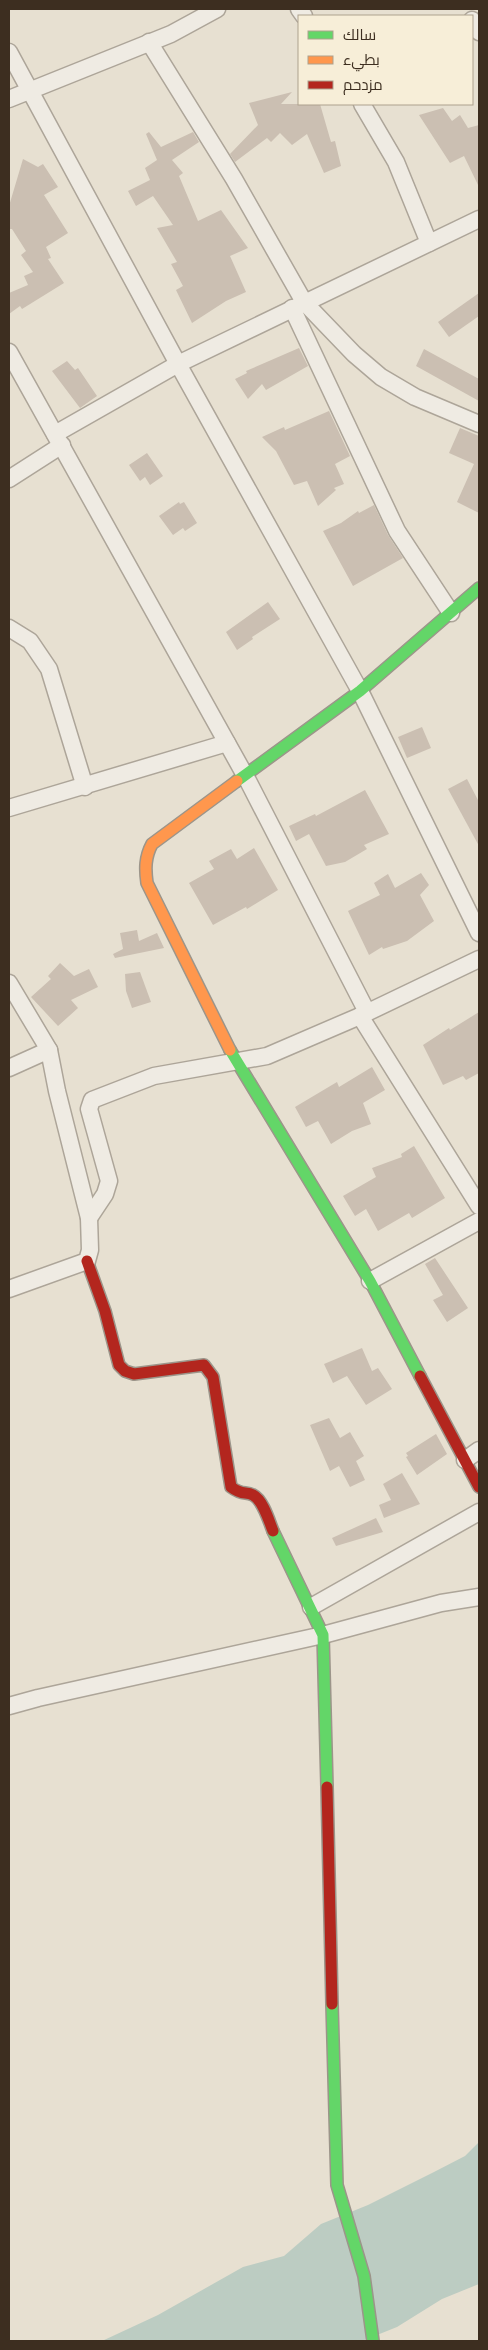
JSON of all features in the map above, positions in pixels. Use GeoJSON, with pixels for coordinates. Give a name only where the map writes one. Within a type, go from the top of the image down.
{"type":"FeatureCollection","features":[{"type":"Feature","properties":{"kind":"street"},"geometry":{"type":"LineString","coordinates":[[9,99],[149,42],[207,11]]}},
{"type":"Feature","properties":{"kind":"street"},"geometry":{"type":"LineString","coordinates":[[149,42],[234,180],[298,305],[397,531],[451,613]]}},
{"type":"Feature","properties":{"kind":"street"},"geometry":{"type":"LineString","coordinates":[[9,52],[178,364],[360,691],[479,933]]}},
{"type":"Feature","properties":{"kind":"street"},"geometry":{"type":"LineString","coordinates":[[363,105],[396,162],[429,243]]}},
{"type":"Feature","properties":{"kind":"street"},"geometry":{"type":"LineString","coordinates":[[9,479],[59,440],[178,364],[479,219]]}},
{"type":"Feature","properties":{"kind":"street"},"geometry":{"type":"LineString","coordinates":[[298,305],[381,377],[415,397],[479,424]]}},
{"type":"Feature","properties":{"kind":"street"},"geometry":{"type":"LineString","coordinates":[[9,352],[246,777],[363,1014],[479,1206]]}},
{"type":"Feature","properties":{"kind":"street"},"geometry":{"type":"LineString","coordinates":[[479,588],[360,691],[246,777],[152,844],[146,855],[144,868],[147,883],[236,1063],[370,1281],[479,1487]]}},
{"type":"Feature","properties":{"kind":"street"},"geometry":{"type":"LineString","coordinates":[[9,628],[30,641],[48,669],[85,787]]}},
{"type":"Feature","properties":{"kind":"street"},"geometry":{"type":"LineString","coordinates":[[9,808],[85,787],[227,743]]}},
{"type":"Feature","properties":{"kind":"street"},"geometry":{"type":"LineString","coordinates":[[89,1218],[105,1194],[109,1181],[89,1109],[92,1100],[154,1076],[267,1056],[363,1014],[479,959]]}},
{"type":"Feature","properties":{"kind":"street"},"geometry":{"type":"LineString","coordinates":[[9,982],[49,1050],[57,1092],[89,1218],[90,1250],[87,1262],[105,1312],[120,1365],[125,1371],[134,1374],[204,1365],[209,1368],[213,1376],[231,1487],[240,1494],[252,1494],[258,1498],[323,1635],[337,2185],[364,2276],[373,2341]]}},
{"type":"Feature","properties":{"kind":"street"},"geometry":{"type":"LineString","coordinates":[[9,1068],[49,1050]]}},
{"type":"Feature","properties":{"kind":"street"},"geometry":{"type":"LineString","coordinates":[[370,1281],[479,1221]]}},
{"type":"Feature","properties":{"kind":"street"},"geometry":{"type":"LineString","coordinates":[[9,1289],[87,1262]]}},
{"type":"Feature","properties":{"kind":"street"},"geometry":{"type":"LineString","coordinates":[[465,1460],[479,1450]]}},
{"type":"Feature","properties":{"kind":"street"},"geometry":{"type":"LineString","coordinates":[[311,1607],[479,1512]]}},
{"type":"Feature","properties":{"kind":"street"},"geometry":{"type":"LineString","coordinates":[[9,1706],[323,1635],[441,1603],[479,1597]]}},
{"type":"Feature","properties":{"kind":"shaded area"},"geometry":{"type":"Polygon","coordinates":[[[479,2142],[479,2284],[442,2299],[397,2327],[362,2341],[102,2341],[158,2315],[243,2267],[284,2256],[321,2224],[368,2205],[465,2156],[479,2142]]]}},
{"type":"Feature","properties":{"kind":"building"},"geometry":{"type":"Polygon","coordinates":[[[292,92],[281,104],[320,105],[331,142],[335,141],[341,166],[324,173],[307,134],[292,145],[280,133],[271,142],[267,138],[235,162],[230,154],[258,125],[249,103],[292,92]]]}},
{"type":"Feature","properties":{"kind":"building"},"geometry":{"type":"Polygon","coordinates":[[[443,108],[452,121],[460,115],[468,128],[479,125],[479,187],[464,156],[450,163],[419,115],[443,108]]]}},
{"type":"Feature","properties":{"kind":"building"},"geometry":{"type":"Polygon","coordinates":[[[149,132],[161,147],[193,132],[199,142],[172,160],[183,173],[179,176],[198,221],[221,210],[248,248],[230,256],[246,292],[226,301],[192,323],[176,290],[183,286],[171,264],[177,262],[157,228],[173,225],[153,196],[136,206],[128,191],[150,180],[145,168],[157,160],[146,134],[149,132]]]}},
{"type":"Feature","properties":{"kind":"building"},"geometry":{"type":"Polygon","coordinates":[[[23,159],[38,167],[43,164],[58,187],[44,195],[68,233],[46,247],[51,258],[48,259],[64,283],[22,309],[20,306],[9,314],[9,293],[28,285],[24,276],[33,272],[21,255],[26,251],[12,229],[9,229],[9,206],[23,159]]]}},
{"type":"Feature","properties":{"kind":"building"},"geometry":{"type":"Polygon","coordinates":[[[479,293],[479,316],[449,337],[438,322],[479,293]]]}},
{"type":"Feature","properties":{"kind":"building"},"geometry":{"type":"Polygon","coordinates":[[[299,348],[308,366],[266,390],[262,384],[248,399],[235,379],[247,373],[246,371],[299,348]]]}},
{"type":"Feature","properties":{"kind":"building"},"geometry":{"type":"Polygon","coordinates":[[[424,349],[479,379],[479,401],[416,366],[424,349]]]}},
{"type":"Feature","properties":{"kind":"building"},"geometry":{"type":"Polygon","coordinates":[[[67,361],[75,370],[78,368],[97,396],[80,408],[52,371],[67,361]]]}},
{"type":"Feature","properties":{"kind":"building"},"geometry":{"type":"Polygon","coordinates":[[[329,411],[350,456],[335,464],[344,484],[334,488],[336,490],[318,506],[307,481],[294,485],[276,451],[262,437],[284,427],[285,430],[329,411]]]}},
{"type":"Feature","properties":{"kind":"building"},"geometry":{"type":"Polygon","coordinates":[[[460,428],[479,436],[479,513],[457,502],[474,464],[449,453],[460,428]]]}},
{"type":"Feature","properties":{"kind":"building"},"geometry":{"type":"Polygon","coordinates":[[[147,453],[163,476],[150,485],[145,477],[140,481],[129,465],[147,453]]]}},
{"type":"Feature","properties":{"kind":"building"},"geometry":{"type":"Polygon","coordinates":[[[179,502],[180,504],[184,502],[197,523],[185,531],[183,528],[173,535],[159,516],[179,502]]]}},
{"type":"Feature","properties":{"kind":"building"},"geometry":{"type":"Polygon","coordinates":[[[374,505],[388,535],[403,558],[353,586],[323,531],[341,523],[358,511],[359,513],[374,505]]]}},
{"type":"Feature","properties":{"kind":"building"},"geometry":{"type":"Polygon","coordinates":[[[268,602],[280,619],[252,637],[253,639],[237,650],[226,632],[268,602]]]}},
{"type":"Feature","properties":{"kind":"building"},"geometry":{"type":"Polygon","coordinates":[[[422,727],[431,748],[407,758],[398,737],[422,727]]]}},
{"type":"Feature","properties":{"kind":"building"},"geometry":{"type":"Polygon","coordinates":[[[467,779],[479,802],[479,846],[448,789],[467,779]]]}},
{"type":"Feature","properties":{"kind":"building"},"geometry":{"type":"Polygon","coordinates":[[[365,790],[389,834],[364,845],[367,849],[345,862],[326,866],[309,834],[296,841],[289,826],[315,814],[316,816],[365,790]]]}},
{"type":"Feature","properties":{"kind":"building"},"geometry":{"type":"Polygon","coordinates":[[[254,848],[278,890],[247,909],[246,907],[213,925],[189,883],[214,869],[209,861],[231,849],[237,859],[254,848]]]}},
{"type":"Feature","properties":{"kind":"building"},"geometry":{"type":"Polygon","coordinates":[[[421,873],[429,885],[420,895],[434,921],[407,941],[383,949],[382,947],[369,955],[348,911],[380,895],[374,883],[388,874],[395,888],[421,873]]]}},
{"type":"Feature","properties":{"kind":"building"},"geometry":{"type":"Polygon","coordinates":[[[137,930],[139,941],[157,933],[164,948],[115,958],[113,954],[123,949],[120,933],[137,930]]]}},
{"type":"Feature","properties":{"kind":"building"},"geometry":{"type":"Polygon","coordinates":[[[60,963],[74,976],[89,969],[98,987],[71,1000],[78,1008],[58,1026],[31,997],[51,979],[48,976],[60,963]]]}},
{"type":"Feature","properties":{"kind":"building"},"geometry":{"type":"Polygon","coordinates":[[[140,972],[151,1002],[132,1008],[126,991],[125,974],[140,972]]]}},
{"type":"Feature","properties":{"kind":"building"},"geometry":{"type":"Polygon","coordinates":[[[479,1012],[479,1073],[466,1080],[463,1076],[443,1085],[423,1045],[479,1012]]]}},
{"type":"Feature","properties":{"kind":"building"},"geometry":{"type":"Polygon","coordinates":[[[372,1067],[385,1090],[363,1103],[371,1124],[352,1131],[331,1144],[318,1121],[306,1127],[295,1107],[337,1082],[339,1087],[372,1067]]]}},
{"type":"Feature","properties":{"kind":"building"},"geometry":{"type":"Polygon","coordinates":[[[414,1146],[445,1198],[412,1218],[409,1213],[378,1231],[366,1209],[355,1216],[343,1196],[376,1177],[372,1168],[402,1157],[401,1154],[414,1146]]]}},
{"type":"Feature","properties":{"kind":"building"},"geometry":{"type":"Polygon","coordinates":[[[435,1258],[468,1308],[447,1322],[433,1300],[443,1295],[425,1264],[435,1258]]]}},
{"type":"Feature","properties":{"kind":"building"},"geometry":{"type":"Polygon","coordinates":[[[362,1348],[372,1371],[378,1368],[392,1389],[366,1405],[347,1376],[333,1383],[324,1364],[362,1348]]]}},
{"type":"Feature","properties":{"kind":"building"},"geometry":{"type":"Polygon","coordinates":[[[329,1418],[340,1438],[350,1432],[364,1456],[356,1461],[365,1480],[350,1487],[339,1466],[330,1471],[310,1425],[329,1418]]]}},
{"type":"Feature","properties":{"kind":"building"},"geometry":{"type":"Polygon","coordinates":[[[436,1434],[447,1454],[417,1475],[406,1457],[408,1456],[406,1453],[436,1434]]]}},
{"type":"Feature","properties":{"kind":"building"},"geometry":{"type":"Polygon","coordinates":[[[402,1473],[420,1504],[384,1518],[379,1505],[391,1500],[383,1484],[402,1473]]]}},
{"type":"Feature","properties":{"kind":"building"},"geometry":{"type":"Polygon","coordinates":[[[376,1518],[383,1532],[336,1546],[332,1538],[376,1518]]]}},
{"type":"Feature","properties":{"kind":"traffic: fast"},"geometry":{"type":"LineString","coordinates":[[237,781],[360,691],[479,588]]}},
{"type":"Feature","properties":{"kind":"traffic: fast"},"geometry":{"type":"LineString","coordinates":[[230,1050],[370,1281],[420,1376]]}},
{"type":"Feature","properties":{"kind":"traffic: fast"},"geometry":{"type":"LineString","coordinates":[[273,1531],[323,1635],[327,1787]]}},
{"type":"Feature","properties":{"kind":"traffic: fast"},"geometry":{"type":"LineString","coordinates":[[332,2004],[337,2185],[364,2276],[373,2341]]}},
{"type":"Feature","properties":{"kind":"traffic: slow"},"geometry":{"type":"LineString","coordinates":[[230,1050],[147,883],[146,868],[152,844],[237,781]]}},
{"type":"Feature","properties":{"kind":"traffic: jam"},"geometry":{"type":"LineString","coordinates":[[87,1261],[105,1311],[119,1365],[125,1371],[134,1374],[204,1365],[213,1377],[231,1487],[253,1495],[260,1501],[273,1531]]}},
{"type":"Feature","properties":{"kind":"traffic: jam"},"geometry":{"type":"LineString","coordinates":[[420,1376],[479,1487]]}},
{"type":"Feature","properties":{"kind":"traffic: jam"},"geometry":{"type":"LineString","coordinates":[[327,1787],[332,2004]]}}]}
